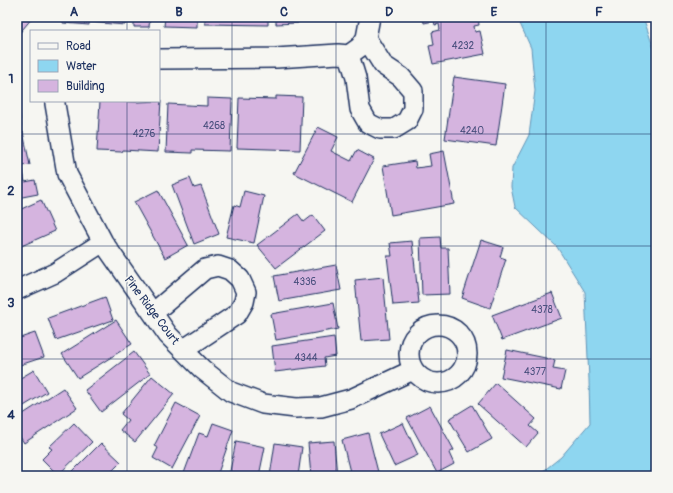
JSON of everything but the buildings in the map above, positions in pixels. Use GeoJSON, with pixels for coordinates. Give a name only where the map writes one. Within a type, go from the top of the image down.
{"type":"FeatureCollection","features":[{"type":"Feature","properties":{"kind":"street"},"geometry":{"type":"LineString","coordinates":[[160,59],[276,58],[338,54],[349,55],[360,47],[366,38],[370,17]]}},
{"type":"Feature","properties":{"kind":"street"},"geometry":{"type":"LineString","coordinates":[[349,55],[356,78],[360,109],[368,123],[380,129],[394,129],[407,121],[413,109],[413,91],[401,76],[383,65],[366,38]]}},
{"type":"Feature","properties":{"kind":"street","name":"Pine Ridge Court"},"geometry":{"type":"LineString","coordinates":[[55,102],[67,174],[103,242],[168,335],[202,369],[231,392],[263,404],[296,408],[321,407],[351,399],[413,370]]}},
{"type":"Feature","properties":{"kind":"street"},"geometry":{"type":"LineString","coordinates":[[17,290],[55,273],[103,242]]}},
{"type":"Feature","properties":{"kind":"street"},"geometry":{"type":"LineString","coordinates":[[153,313],[205,269],[218,266],[230,270],[240,279],[246,292],[244,302],[237,314],[183,350]]}},
{"type":"Feature","properties":{"kind":"water"},"geometry":{"type":"Polygon","coordinates":[[[517,17],[643,17],[656,55],[656,464],[646,476],[537,476],[561,457],[590,423],[589,380],[585,292],[557,247],[515,207],[511,187],[512,168],[529,135],[535,91],[531,48],[517,17]]]}}]}
